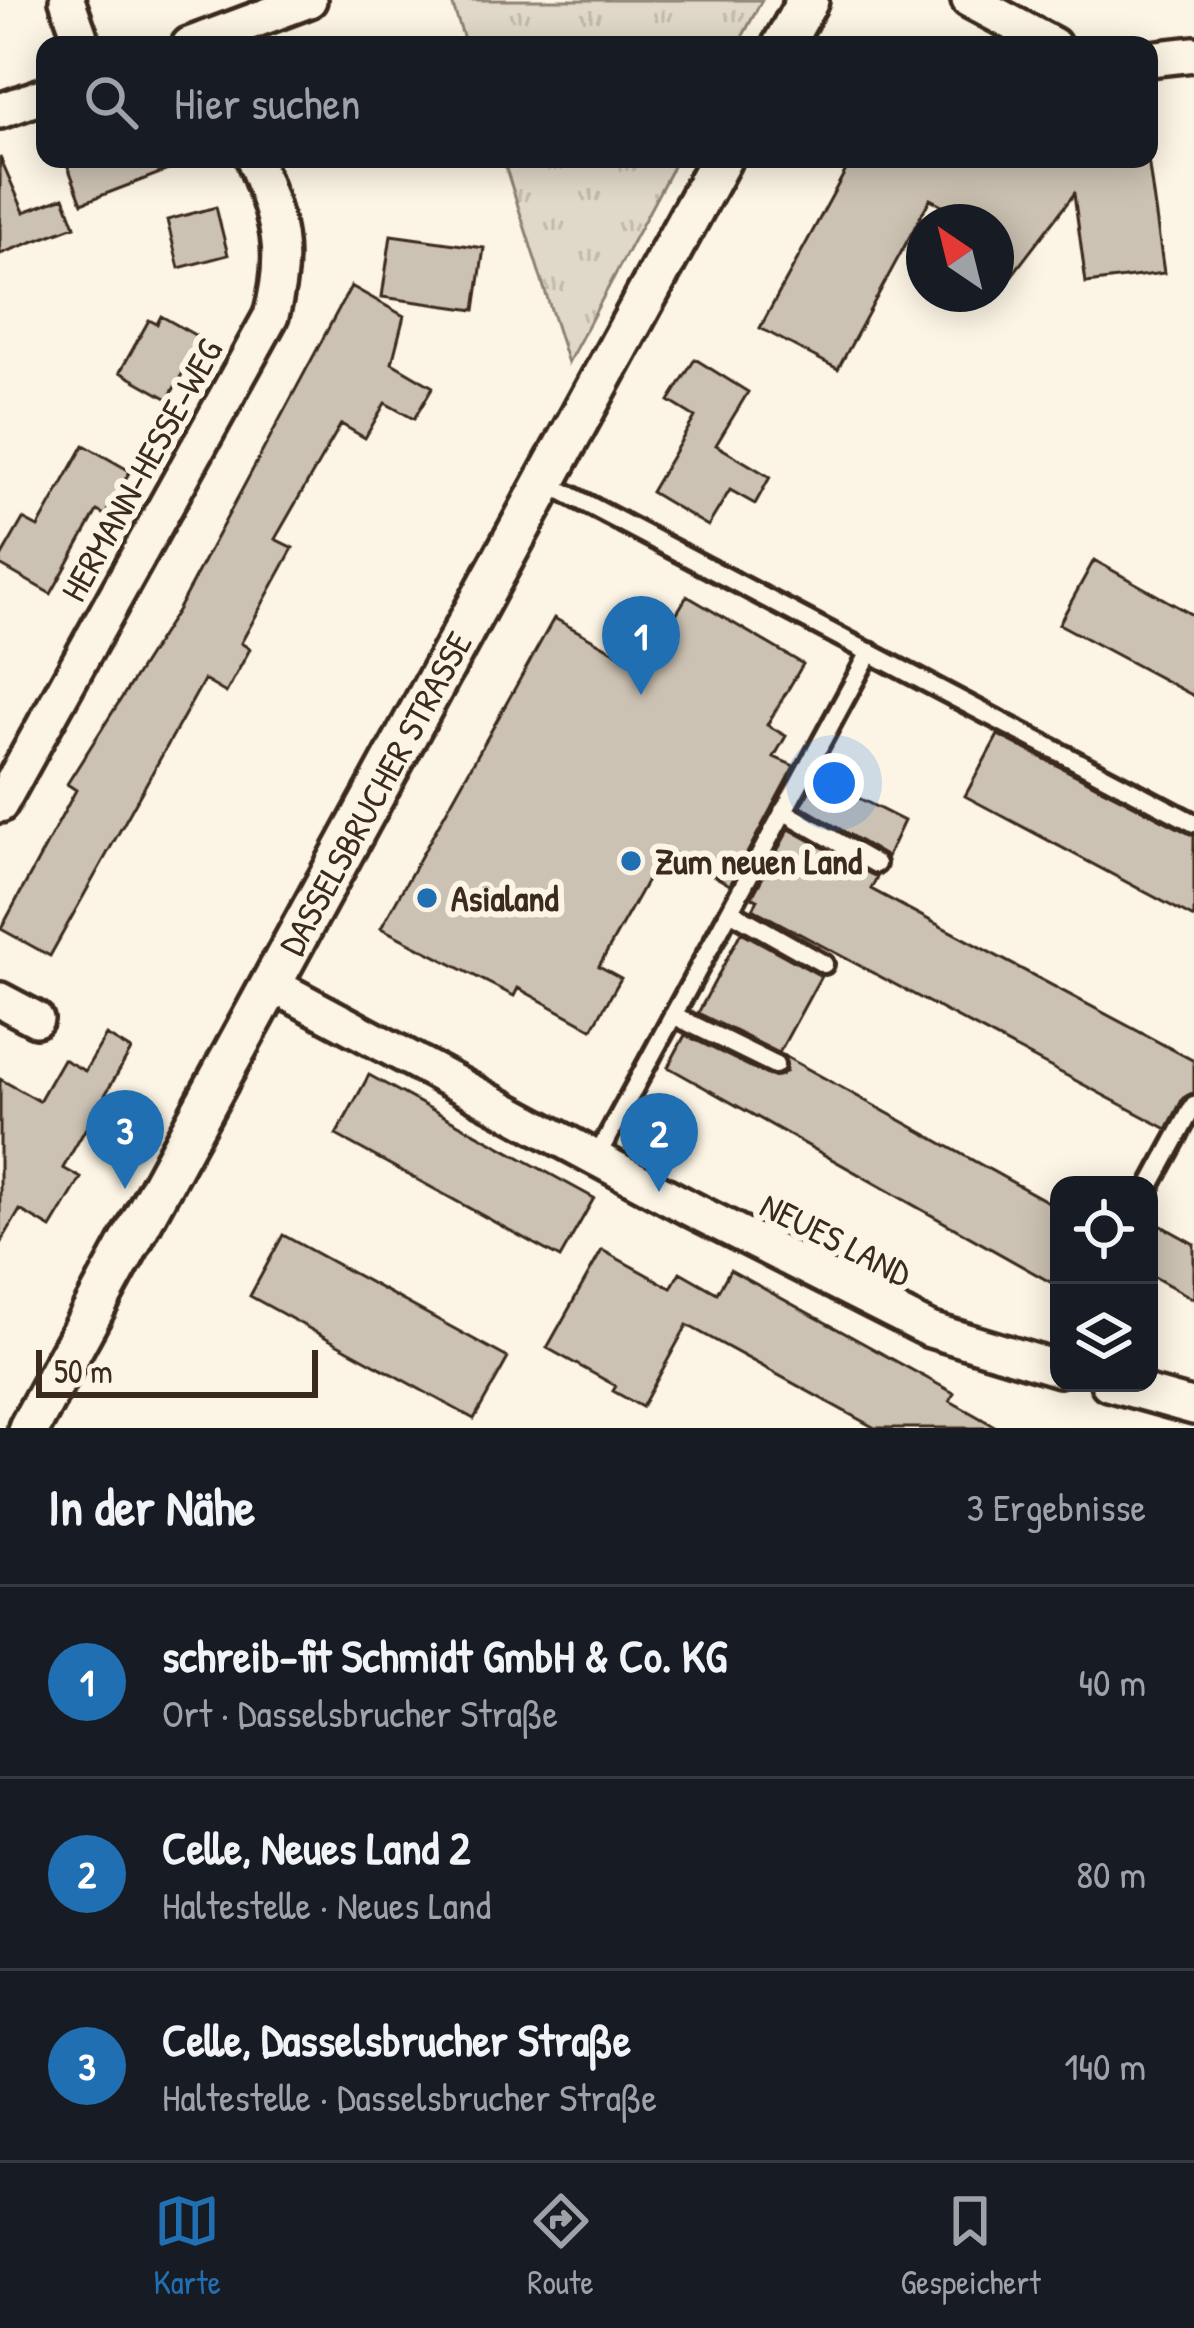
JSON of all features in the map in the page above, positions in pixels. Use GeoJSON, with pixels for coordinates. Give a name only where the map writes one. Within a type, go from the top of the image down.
{"type":"FeatureCollection","features":[{"type":"Feature","properties":{"kind":"street"},"geometry":{"type":"LineString","coordinates":[[67,0],[80,36]]}},
{"type":"Feature","properties":{"kind":"street"},"geometry":{"type":"LineString","coordinates":[[219,36],[309,0]]}},
{"type":"Feature","properties":{"kind":"street"},"geometry":{"type":"LineString","coordinates":[[788,36],[808,0]]}},
{"type":"Feature","properties":{"kind":"street"},"geometry":{"type":"LineString","coordinates":[[969,0],[1036,36]]}},
{"type":"Feature","properties":{"kind":"street"},"geometry":{"type":"LineString","coordinates":[[1158,58],[1194,54]]}},
{"type":"Feature","properties":{"kind":"street"},"geometry":{"type":"LineString","coordinates":[[0,111],[36,97]]}},
{"type":"Feature","properties":{"kind":"street","name":"HERMANN-HESSE-WEG"},"geometry":{"type":"LineString","coordinates":[[0,805],[272,316],[283,271],[280,224],[258,168]]}},
{"type":"Feature","properties":{"kind":"street","name":"DASSELSBRUCHER STRASSE"},"geometry":{"type":"LineString","coordinates":[[28,1428],[716,168]]}},
{"type":"Feature","properties":{"kind":"street","name":"NEUES LAND"},"geometry":{"type":"LineString","coordinates":[[269,983],[930,1330],[1050,1361]]}},
{"type":"Feature","properties":{"kind":"street"},"geometry":{"type":"LineString","coordinates":[[0,1000],[36,1019]]}},
{"type":"Feature","properties":{"kind":"street"},"geometry":{"type":"LineString","coordinates":[[1140,1392],[1194,1407]]}},
{"type":"Feature","properties":{"kind":"lane"},"geometry":{"type":"LineString","coordinates":[[544,482],[1194,823]]}},
{"type":"Feature","properties":{"kind":"lane"},"geometry":{"type":"LineString","coordinates":[[596,1157],[870,652]]}},
{"type":"Feature","properties":{"kind":"lane"},"geometry":{"type":"LineString","coordinates":[[783,811],[876,864]]}},
{"type":"Feature","properties":{"kind":"lane"},"geometry":{"type":"LineString","coordinates":[[730,910],[824,964]]}},
{"type":"Feature","properties":{"kind":"lane"},"geometry":{"type":"LineString","coordinates":[[673,1015],[775,1065]]}},
{"type":"Feature","properties":{"kind":"lane"},"geometry":{"type":"LineString","coordinates":[[1156,1176],[1194,1105]]}},
{"type":"Feature","properties":{"kind":"green space"},"geometry":{"type":"Polygon","coordinates":[[[451,0],[762,0],[743,36],[463,36],[451,0]]]}},
{"type":"Feature","properties":{"kind":"green space"},"geometry":{"type":"Polygon","coordinates":[[[506,168],[672,168],[568,363],[506,168]]]}},
{"type":"Feature","properties":{"kind":"building"},"geometry":{"type":"Polygon","coordinates":[[[0,157],[24,212],[64,197],[75,226],[0,254],[0,157]]]}},
{"type":"Feature","properties":{"kind":"building"},"geometry":{"type":"Polygon","coordinates":[[[68,168],[173,168],[82,203],[68,168]]]}},
{"type":"Feature","properties":{"kind":"building"},"geometry":{"type":"Polygon","coordinates":[[[847,168],[1149,168],[1164,273],[1086,283],[1074,194],[1014,272],[1014,204],[940,204],[930,199],[927,204],[906,204],[906,243],[838,369],[760,328],[847,168]]]}},
{"type":"Feature","properties":{"kind":"building"},"geometry":{"type":"Polygon","coordinates":[[[216,207],[228,255],[179,268],[167,220],[216,207]]]}},
{"type":"Feature","properties":{"kind":"building"},"geometry":{"type":"Polygon","coordinates":[[[391,235],[484,248],[475,310],[382,297],[391,235]]]}},
{"type":"Feature","properties":{"kind":"building"},"geometry":{"type":"Polygon","coordinates":[[[351,286],[404,316],[392,363],[433,387],[414,419],[385,403],[365,438],[341,424],[275,539],[293,548],[241,643],[250,649],[226,693],[204,680],[50,956],[1,929],[76,790],[67,784],[178,609],[351,286]]]}},
{"type":"Feature","properties":{"kind":"building"},"geometry":{"type":"Polygon","coordinates":[[[161,316],[202,339],[168,399],[120,372],[149,320],[157,324],[161,316]]]}},
{"type":"Feature","properties":{"kind":"building"},"geometry":{"type":"Polygon","coordinates":[[[695,359],[748,392],[716,445],[770,477],[755,504],[730,490],[708,526],[651,492],[695,417],[669,401],[695,359]]]}},
{"type":"Feature","properties":{"kind":"building"},"geometry":{"type":"Polygon","coordinates":[[[84,445],[130,471],[105,515],[97,511],[51,594],[0,565],[0,559],[23,519],[38,527],[84,445]]]}},
{"type":"Feature","properties":{"kind":"building"},"geometry":{"type":"Polygon","coordinates":[[[1094,560],[1194,616],[1194,696],[1059,624],[1094,560]]]}},
{"type":"Feature","properties":{"kind":"building"},"geometry":{"type":"Polygon","coordinates":[[[687,596],[803,664],[767,725],[786,736],[774,757],[794,766],[730,885],[665,848],[599,966],[621,978],[592,1029],[518,988],[514,996],[381,928],[554,618],[644,668],[687,596]]]}},
{"type":"Feature","properties":{"kind":"building"},"geometry":{"type":"Polygon","coordinates":[[[998,735],[1194,836],[1194,918],[965,796],[998,735]]]}},
{"type":"Feature","properties":{"kind":"building"},"geometry":{"type":"Polygon","coordinates":[[[817,777],[904,821],[887,857],[801,806],[817,777]]]}},
{"type":"Feature","properties":{"kind":"building"},"geometry":{"type":"Polygon","coordinates":[[[789,829],[877,877],[871,889],[1194,1061],[1194,1092],[1183,1098],[1167,1129],[753,909],[758,900],[752,897],[789,829]]]}},
{"type":"Feature","properties":{"kind":"building"},"geometry":{"type":"Polygon","coordinates":[[[741,932],[821,976],[779,1053],[698,1013],[741,932]]]}},
{"type":"Feature","properties":{"kind":"building"},"geometry":{"type":"Polygon","coordinates":[[[106,1035],[131,1050],[63,1168],[81,1178],[51,1228],[20,1210],[0,1244],[0,1079],[39,1101],[63,1059],[85,1071],[106,1035]]]}},
{"type":"Feature","properties":{"kind":"building"},"geometry":{"type":"Polygon","coordinates":[[[685,1035],[769,1076],[786,1072],[781,1054],[1050,1203],[1050,1282],[668,1067],[685,1035]]]}},
{"type":"Feature","properties":{"kind":"building"},"geometry":{"type":"Polygon","coordinates":[[[369,1075],[594,1198],[560,1258],[336,1135],[369,1075]]]}},
{"type":"Feature","properties":{"kind":"building"},"geometry":{"type":"Polygon","coordinates":[[[1160,1225],[1194,1244],[1194,1299],[1158,1279],[1160,1225]]]}},
{"type":"Feature","properties":{"kind":"building"},"geometry":{"type":"Polygon","coordinates":[[[283,1235],[508,1358],[474,1419],[250,1296],[283,1235]]]}},
{"type":"Feature","properties":{"kind":"building"},"geometry":{"type":"Polygon","coordinates":[[[602,1250],[671,1288],[680,1272],[717,1293],[730,1270],[954,1393],[950,1401],[998,1428],[875,1428],[687,1325],[642,1407],[613,1391],[616,1386],[547,1348],[602,1250]]]}},
{"type":"Feature","properties":{"kind":"place","name":"schreib-fit Schmidt GmbH & Co. KG"},"geometry":{"type":"Point","coordinates":[641,695]}},
{"type":"Feature","properties":{"kind":"place","name":"Zum neuen Land"},"geometry":{"type":"Point","coordinates":[631,861]}},
{"type":"Feature","properties":{"kind":"place","name":"Asialand"},"geometry":{"type":"Point","coordinates":[427,898]}},
{"type":"Feature","properties":{"kind":"place","name":"Celle, Dasselsbrucher Straße"},"geometry":{"type":"Point","coordinates":[125,1189]}},
{"type":"Feature","properties":{"kind":"place","name":"Celle, Neues Land 2"},"geometry":{"type":"Point","coordinates":[659,1192]}}]}
